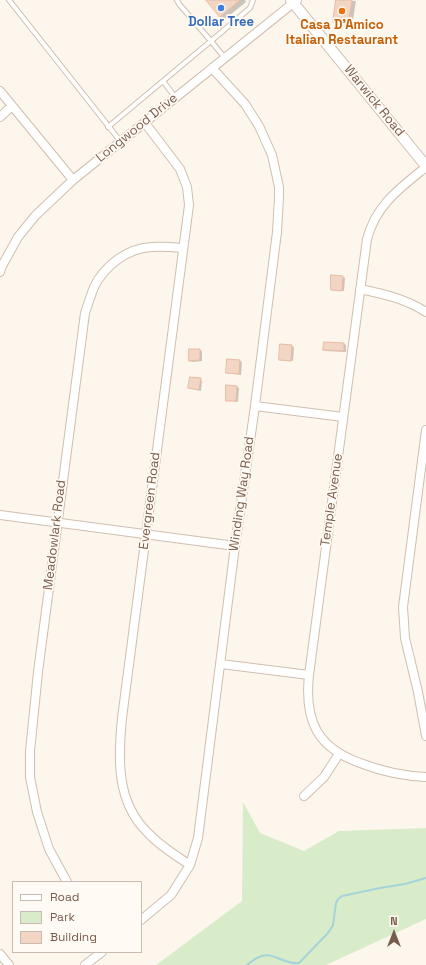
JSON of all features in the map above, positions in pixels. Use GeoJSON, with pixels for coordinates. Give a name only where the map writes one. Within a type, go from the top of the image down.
{"type":"FeatureCollection","features":[{"type":"Feature","properties":{"kind":"street","name":"Longwood Drive"},"geometry":{"type":"LineString","coordinates":[[0,272],[18,237],[36,216],[73,180],[294,1]]}},
{"type":"Feature","properties":{"kind":"street","name":"Warwick Road"},"geometry":{"type":"LineString","coordinates":[[294,1],[426,166]]}},
{"type":"Feature","properties":{"kind":"street","name":"Winding Way Road"},"geometry":{"type":"LineString","coordinates":[[142,919],[171,895],[190,865],[198,838],[277,232],[279,187],[272,155],[245,104],[212,68]]}},
{"type":"Feature","properties":{"kind":"street"},"geometry":{"type":"LineString","coordinates":[[0,91],[73,180]]}},
{"type":"Feature","properties":{"kind":"street"},"geometry":{"type":"LineString","coordinates":[[0,117],[12,106]]}},
{"type":"Feature","properties":{"kind":"street","name":"Evergreen Road"},"geometry":{"type":"LineString","coordinates":[[145,123],[180,169],[187,187],[189,206],[119,750],[121,776],[125,798],[133,815],[148,833],[165,848],[190,865]]}},
{"type":"Feature","properties":{"kind":"street","name":"Temple Avenue"},"geometry":{"type":"LineString","coordinates":[[426,166],[392,196],[375,219],[367,239],[309,675],[308,702],[312,722],[323,740],[339,754],[380,770],[426,777]]}},
{"type":"Feature","properties":{"kind":"street","name":"Meadowlark Road"},"geometry":{"type":"LineString","coordinates":[[66,881],[49,849],[36,812],[30,777],[30,751],[38,672],[85,313],[94,287],[102,274],[116,260],[132,251],[151,247],[183,248]]}},
{"type":"Feature","properties":{"kind":"street"},"geometry":{"type":"LineString","coordinates":[[360,289],[391,296],[413,304],[426,312]]}},
{"type":"Feature","properties":{"kind":"street"},"geometry":{"type":"LineString","coordinates":[[255,406],[343,418]]}},
{"type":"Feature","properties":{"kind":"street"},"geometry":{"type":"LineString","coordinates":[[426,430],[403,607],[405,638],[422,690],[426,736]]}},
{"type":"Feature","properties":{"kind":"street"},"geometry":{"type":"LineString","coordinates":[[0,515],[235,546]]}},
{"type":"Feature","properties":{"kind":"street"},"geometry":{"type":"LineString","coordinates":[[221,664],[309,675]]}},
{"type":"Feature","properties":{"kind":"street"},"geometry":{"type":"LineString","coordinates":[[304,796],[324,778],[339,754]]}},
{"type":"Feature","properties":{"kind":"street"},"geometry":{"type":"LineString","coordinates":[[85,965],[101,953]]}},
{"type":"Feature","properties":{"kind":"street"},"geometry":{"type":"LineString","coordinates":[[0,954],[9,965]]}},
{"type":"Feature","properties":{"kind":"lane"},"geometry":{"type":"LineString","coordinates":[[9,0],[120,142]]}},
{"type":"Feature","properties":{"kind":"lane"},"geometry":{"type":"LineString","coordinates":[[177,0],[224,57]]}},
{"type":"Feature","properties":{"kind":"lane"},"geometry":{"type":"LineString","coordinates":[[108,127],[250,8],[253,0]]}},
{"type":"Feature","properties":{"kind":"lane"},"geometry":{"type":"LineString","coordinates":[[163,81],[175,97]]}},
{"type":"Feature","properties":{"kind":"green space"},"geometry":{"type":"Polygon","coordinates":[[[243,802],[260,833],[304,851],[339,831],[426,828],[426,919],[326,965],[156,965],[242,901],[243,802]]]}},
{"type":"Feature","properties":{"kind":"building","name":"Dollar Tree"},"geometry":{"type":"Polygon","coordinates":[[[206,0],[240,0],[220,17],[206,0]]]}},
{"type":"Feature","properties":{"kind":"building","name":"Casa D'Amico Italian Restaurant"},"geometry":{"type":"Polygon","coordinates":[[[336,0],[352,0],[348,25],[333,22],[336,0]]]}},
{"type":"Feature","properties":{"kind":"building"},"geometry":{"type":"Polygon","coordinates":[[[331,275],[343,276],[342,291],[331,290],[331,275]]]}},
{"type":"Feature","properties":{"kind":"building"},"geometry":{"type":"Polygon","coordinates":[[[324,342],[344,343],[344,351],[323,350],[324,342]]]}},
{"type":"Feature","properties":{"kind":"building"},"geometry":{"type":"Polygon","coordinates":[[[280,344],[292,345],[291,361],[279,360],[280,344]]]}},
{"type":"Feature","properties":{"kind":"building"},"geometry":{"type":"Polygon","coordinates":[[[189,349],[200,349],[200,360],[189,361],[189,349]]]}},
{"type":"Feature","properties":{"kind":"building"},"geometry":{"type":"Polygon","coordinates":[[[227,359],[240,360],[239,374],[226,373],[227,359]]]}},
{"type":"Feature","properties":{"kind":"building"},"geometry":{"type":"Polygon","coordinates":[[[190,377],[201,378],[199,390],[188,388],[190,377]]]}},
{"type":"Feature","properties":{"kind":"building"},"geometry":{"type":"Polygon","coordinates":[[[226,385],[237,386],[236,401],[226,401],[226,385]]]}},
{"type":"Feature","properties":{"kind":"waterway"},"geometry":{"type":"LineString","coordinates":[[247,965],[256,959],[269,955],[291,963],[299,963],[328,933],[333,925],[336,903],[342,896],[405,884],[426,878]]}},
{"type":"Feature","properties":{"kind":"place","name":"Dollar Tree"},"geometry":{"type":"Point","coordinates":[221,8]}},
{"type":"Feature","properties":{"kind":"place","name":"Casa D'Amico Italian Restaurant"},"geometry":{"type":"Point","coordinates":[342,11]}}]}
